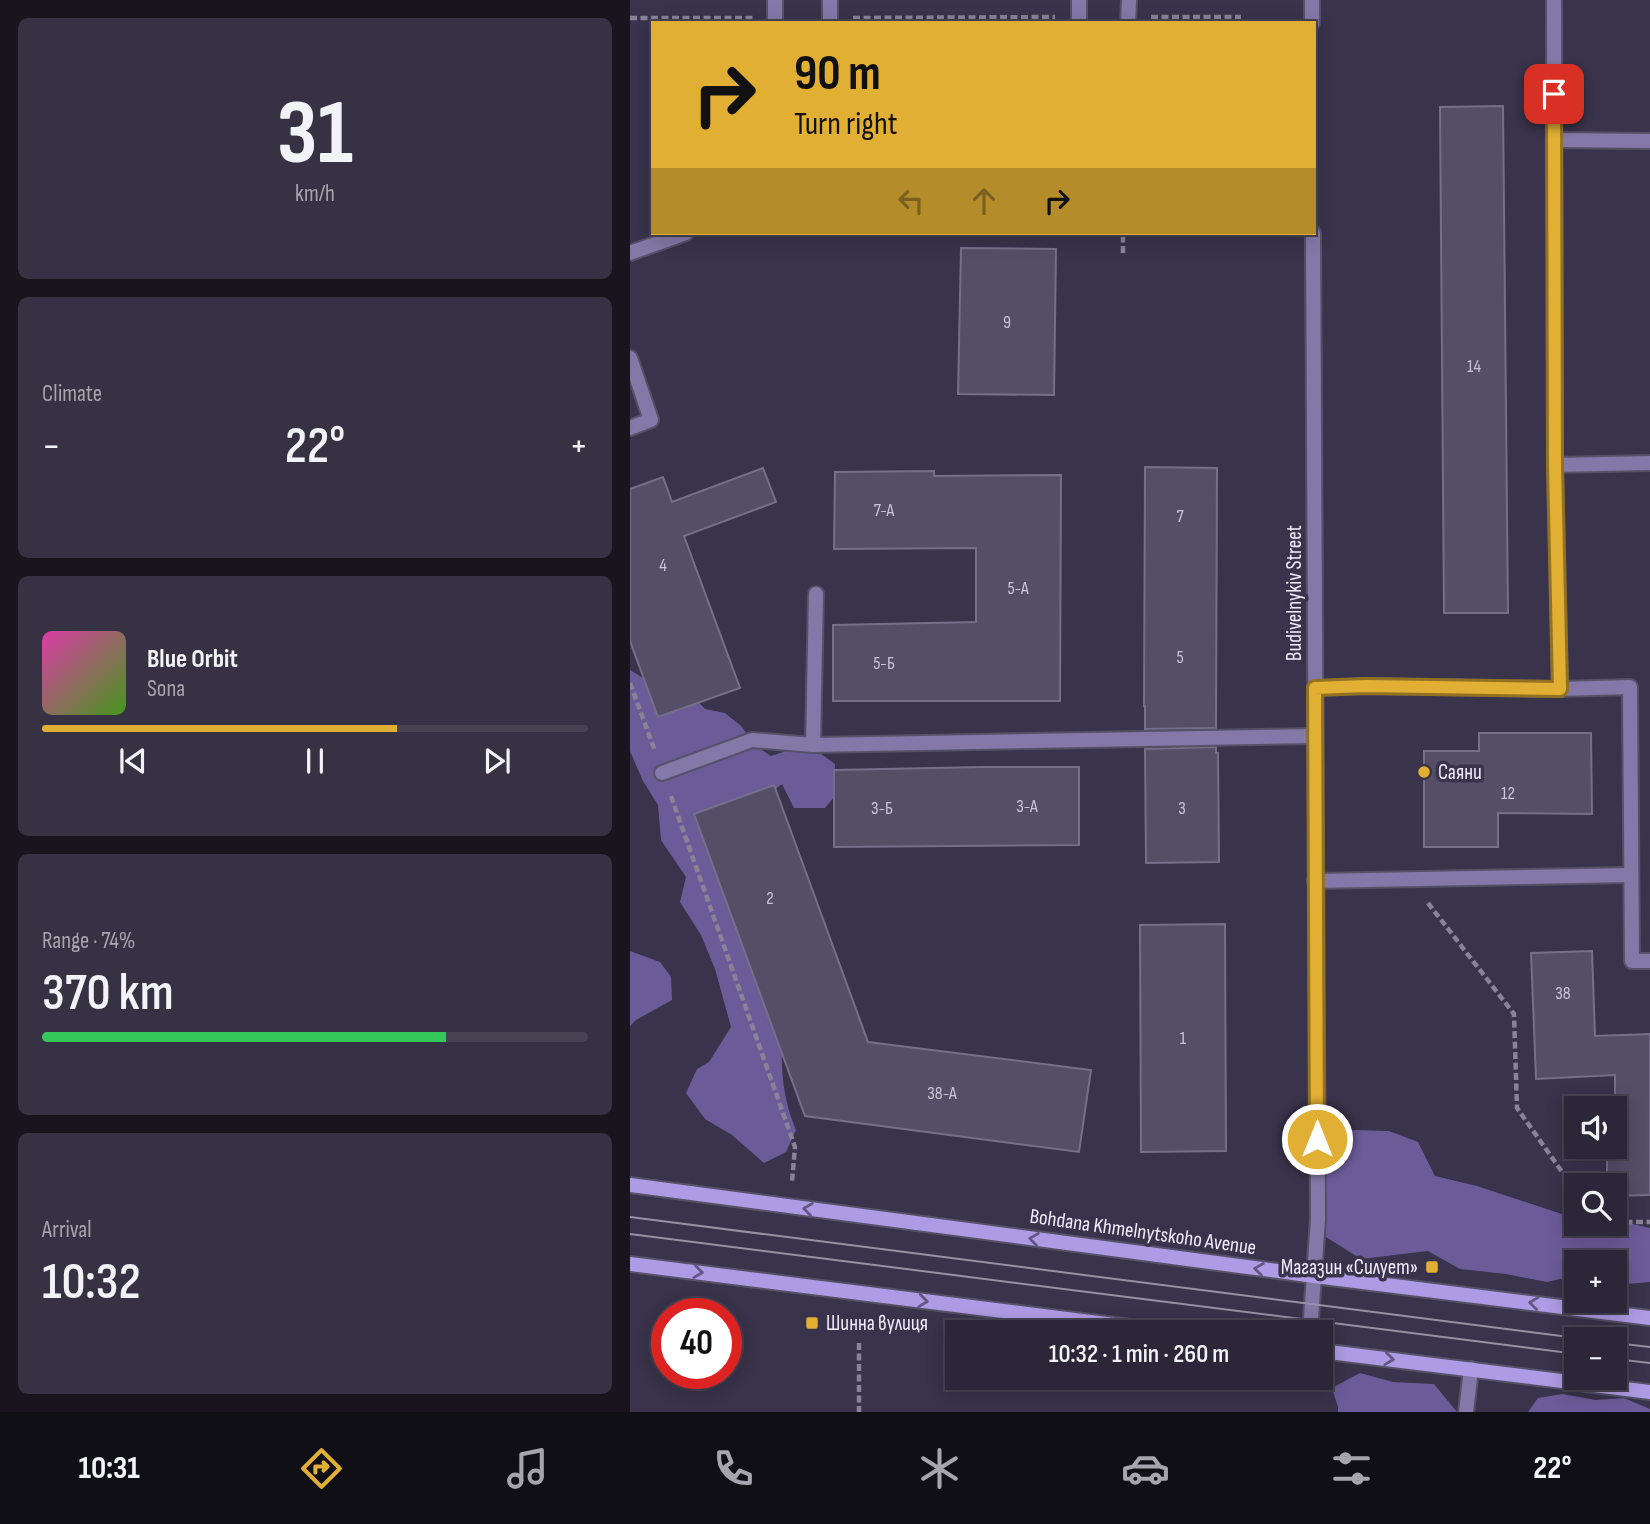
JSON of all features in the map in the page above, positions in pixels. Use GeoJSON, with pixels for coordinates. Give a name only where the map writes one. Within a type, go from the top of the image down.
{"type":"FeatureCollection","features":[{"type":"Feature","properties":{"kind":"main road","name":"Bohdana Khmelnytskoho Avenue"},"geometry":{"type":"LineString","coordinates":[[630,1185],[1650,1318]]}},
{"type":"Feature","properties":{"kind":"main road"},"geometry":{"type":"LineString","coordinates":[[630,1264],[1075,1320]]}},
{"type":"Feature","properties":{"kind":"main road"},"geometry":{"type":"LineString","coordinates":[[1333,1353],[1650,1392]]}},
{"type":"Feature","properties":{"kind":"street"},"geometry":{"type":"LineString","coordinates":[[775,0],[775,20]]}},
{"type":"Feature","properties":{"kind":"street"},"geometry":{"type":"LineString","coordinates":[[830,0],[830,20]]}},
{"type":"Feature","properties":{"kind":"street"},"geometry":{"type":"LineString","coordinates":[[1079,0],[1079,20]]}},
{"type":"Feature","properties":{"kind":"street"},"geometry":{"type":"LineString","coordinates":[[1128,20],[1129,0]]}},
{"type":"Feature","properties":{"kind":"street"},"geometry":{"type":"LineString","coordinates":[[1312,0],[1312,21]]}},
{"type":"Feature","properties":{"kind":"street"},"geometry":{"type":"LineString","coordinates":[[1554,0],[1555,466],[1560,689]]}},
{"type":"Feature","properties":{"kind":"street"},"geometry":{"type":"LineString","coordinates":[[1554,140],[1650,141]]}},
{"type":"Feature","properties":{"kind":"street"},"geometry":{"type":"LineString","coordinates":[[630,253],[680,235]]}},
{"type":"Feature","properties":{"kind":"street","name":"Budivelnykiv Street"},"geometry":{"type":"LineString","coordinates":[[1311,1320],[1318,1219],[1313,235]]}},
{"type":"Feature","properties":{"kind":"street"},"geometry":{"type":"LineString","coordinates":[[630,358],[651,420],[630,428]]}},
{"type":"Feature","properties":{"kind":"street"},"geometry":{"type":"LineString","coordinates":[[1555,466],[1650,463]]}},
{"type":"Feature","properties":{"kind":"street"},"geometry":{"type":"LineString","coordinates":[[813,745],[816,594]]}},
{"type":"Feature","properties":{"kind":"street"},"geometry":{"type":"LineString","coordinates":[[1315,688],[1629,687],[1632,961],[1650,961]]}},
{"type":"Feature","properties":{"kind":"street"},"geometry":{"type":"LineString","coordinates":[[662,773],[752,740],[813,745],[1315,736]]}},
{"type":"Feature","properties":{"kind":"street"},"geometry":{"type":"LineString","coordinates":[[1315,881],[1631,875]]}},
{"type":"Feature","properties":{"kind":"street"},"geometry":{"type":"LineString","coordinates":[[1466,1412],[1471,1370]]}},
{"type":"Feature","properties":{"kind":"path"},"geometry":{"type":"LineString","coordinates":[[1128,20],[1241,17]]}},
{"type":"Feature","properties":{"kind":"path"},"geometry":{"type":"LineString","coordinates":[[630,19],[775,20]]}},
{"type":"Feature","properties":{"kind":"path"},"geometry":{"type":"LineString","coordinates":[[830,20],[1079,20]]}},
{"type":"Feature","properties":{"kind":"path"},"geometry":{"type":"LineString","coordinates":[[1123,253],[1124,235]]}},
{"type":"Feature","properties":{"kind":"path"},"geometry":{"type":"LineString","coordinates":[[630,683],[795,1147],[790,1207]]}},
{"type":"Feature","properties":{"kind":"path"},"geometry":{"type":"LineString","coordinates":[[1411,880],[1514,1014],[1517,1108],[1564,1175]]}},
{"type":"Feature","properties":{"kind":"path"},"geometry":{"type":"LineString","coordinates":[[1627,1222],[1650,1222]]}},
{"type":"Feature","properties":{"kind":"path"},"geometry":{"type":"LineString","coordinates":[[859,1343],[859,1412]]}},
{"type":"Feature","properties":{"kind":"shaded area"},"geometry":{"type":"Polygon","coordinates":[[[630,670],[651,683],[688,691],[705,709],[725,713],[741,726],[756,746],[771,756],[789,750],[813,748],[835,764],[834,797],[825,808],[794,808],[782,784],[759,802],[783,1030],[783,1081],[796,1130],[786,1152],[764,1163],[732,1135],[705,1119],[686,1093],[697,1069],[709,1062],[731,1027],[715,969],[701,935],[680,902],[686,877],[661,840],[658,805],[643,781],[630,751],[630,670]]]}},
{"type":"Feature","properties":{"kind":"shaded area"},"geometry":{"type":"Polygon","coordinates":[[[630,951],[660,962],[671,977],[672,1000],[630,1026],[630,951]]]}},
{"type":"Feature","properties":{"kind":"shaded area"},"geometry":{"type":"Polygon","coordinates":[[[1350,1130],[1389,1131],[1418,1142],[1435,1176],[1477,1186],[1564,1215],[1564,1236],[1627,1236],[1627,1223],[1650,1228],[1650,1282],[1627,1284],[1627,1250],[1564,1250],[1564,1278],[1547,1282],[1460,1269],[1428,1251],[1361,1259],[1326,1237],[1326,1166],[1350,1130]]]}},
{"type":"Feature","properties":{"kind":"shaded area"},"geometry":{"type":"Polygon","coordinates":[[[1360,1373],[1393,1382],[1434,1384],[1457,1412],[1338,1412],[1333,1387],[1360,1373]]]}},
{"type":"Feature","properties":{"kind":"shaded area"},"geometry":{"type":"Polygon","coordinates":[[[1562,1394],[1596,1400],[1624,1398],[1650,1409],[1650,1412],[1528,1412],[1538,1398],[1562,1394]]]}},
{"type":"Feature","properties":{"kind":"building"},"geometry":{"type":"Polygon","coordinates":[[[1503,106],[1508,613],[1444,613],[1440,107],[1503,106]]]}},
{"type":"Feature","properties":{"kind":"building"},"geometry":{"type":"Polygon","coordinates":[[[961,248],[1056,249],[1054,395],[958,394],[961,248]]]}},
{"type":"Feature","properties":{"kind":"building"},"geometry":{"type":"Polygon","coordinates":[[[1145,467],[1217,468],[1216,728],[1145,729],[1145,467]]]}},
{"type":"Feature","properties":{"kind":"building"},"geometry":{"type":"Polygon","coordinates":[[[763,468],[776,502],[684,536],[740,688],[658,717],[630,641],[630,489],[663,477],[672,502],[763,468]]]}},
{"type":"Feature","properties":{"kind":"building"},"geometry":{"type":"Polygon","coordinates":[[[934,471],[934,476],[1061,475],[1060,701],[833,701],[833,625],[976,622],[976,548],[834,549],[835,472],[934,471]]]}},
{"type":"Feature","properties":{"kind":"building"},"geometry":{"type":"Polygon","coordinates":[[[1479,733],[1591,733],[1592,814],[1498,813],[1498,847],[1424,847],[1424,751],[1479,751],[1479,733]]]}},
{"type":"Feature","properties":{"kind":"building"},"geometry":{"type":"Polygon","coordinates":[[[1216,747],[1219,862],[1146,863],[1145,749],[1216,747]]]}},
{"type":"Feature","properties":{"kind":"building"},"geometry":{"type":"Polygon","coordinates":[[[1079,767],[1079,845],[834,847],[834,770],[1079,767]]]}},
{"type":"Feature","properties":{"kind":"building"},"geometry":{"type":"Polygon","coordinates":[[[774,785],[868,1042],[1091,1070],[1079,1152],[805,1116],[694,814],[774,785]]]}},
{"type":"Feature","properties":{"kind":"building"},"geometry":{"type":"Polygon","coordinates":[[[1225,924],[1226,1151],[1141,1152],[1140,925],[1225,924]]]}},
{"type":"Feature","properties":{"kind":"building"},"geometry":{"type":"Polygon","coordinates":[[[1592,951],[1595,1036],[1650,1034],[1650,1195],[1627,1196],[1627,1173],[1607,1173],[1607,1159],[1627,1159],[1627,1096],[1615,1096],[1615,1075],[1536,1079],[1531,953],[1592,951]]]}},
{"type":"Feature","properties":{"kind":"tram line"},"geometry":{"type":"LineString","coordinates":[[630,1217],[1564,1336]]}},
{"type":"Feature","properties":{"kind":"tram line"},"geometry":{"type":"LineString","coordinates":[[630,1234],[1564,1352]]}},
{"type":"Feature","properties":{"kind":"tram line"},"geometry":{"type":"LineString","coordinates":[[1627,1344],[1650,1347]]}},
{"type":"Feature","properties":{"kind":"tram line"},"geometry":{"type":"LineString","coordinates":[[1627,1360],[1650,1363]]}},
{"type":"Feature","properties":{"kind":"place","name":"Саяни"},"geometry":{"type":"Point","coordinates":[1424,772]}},
{"type":"Feature","properties":{"kind":"place","name":"Магазин «Силует»"},"geometry":{"type":"Point","coordinates":[1432,1267]}},
{"type":"Feature","properties":{"kind":"place","name":"Шинна вулиця"},"geometry":{"type":"Point","coordinates":[812,1323]}},
{"type":"Feature","properties":{"kind":"route"},"geometry":{"type":"LineString","coordinates":[[1317,1139],[1315,688],[1366,686],[1560,689],[1555,466],[1554,94]]}}]}
